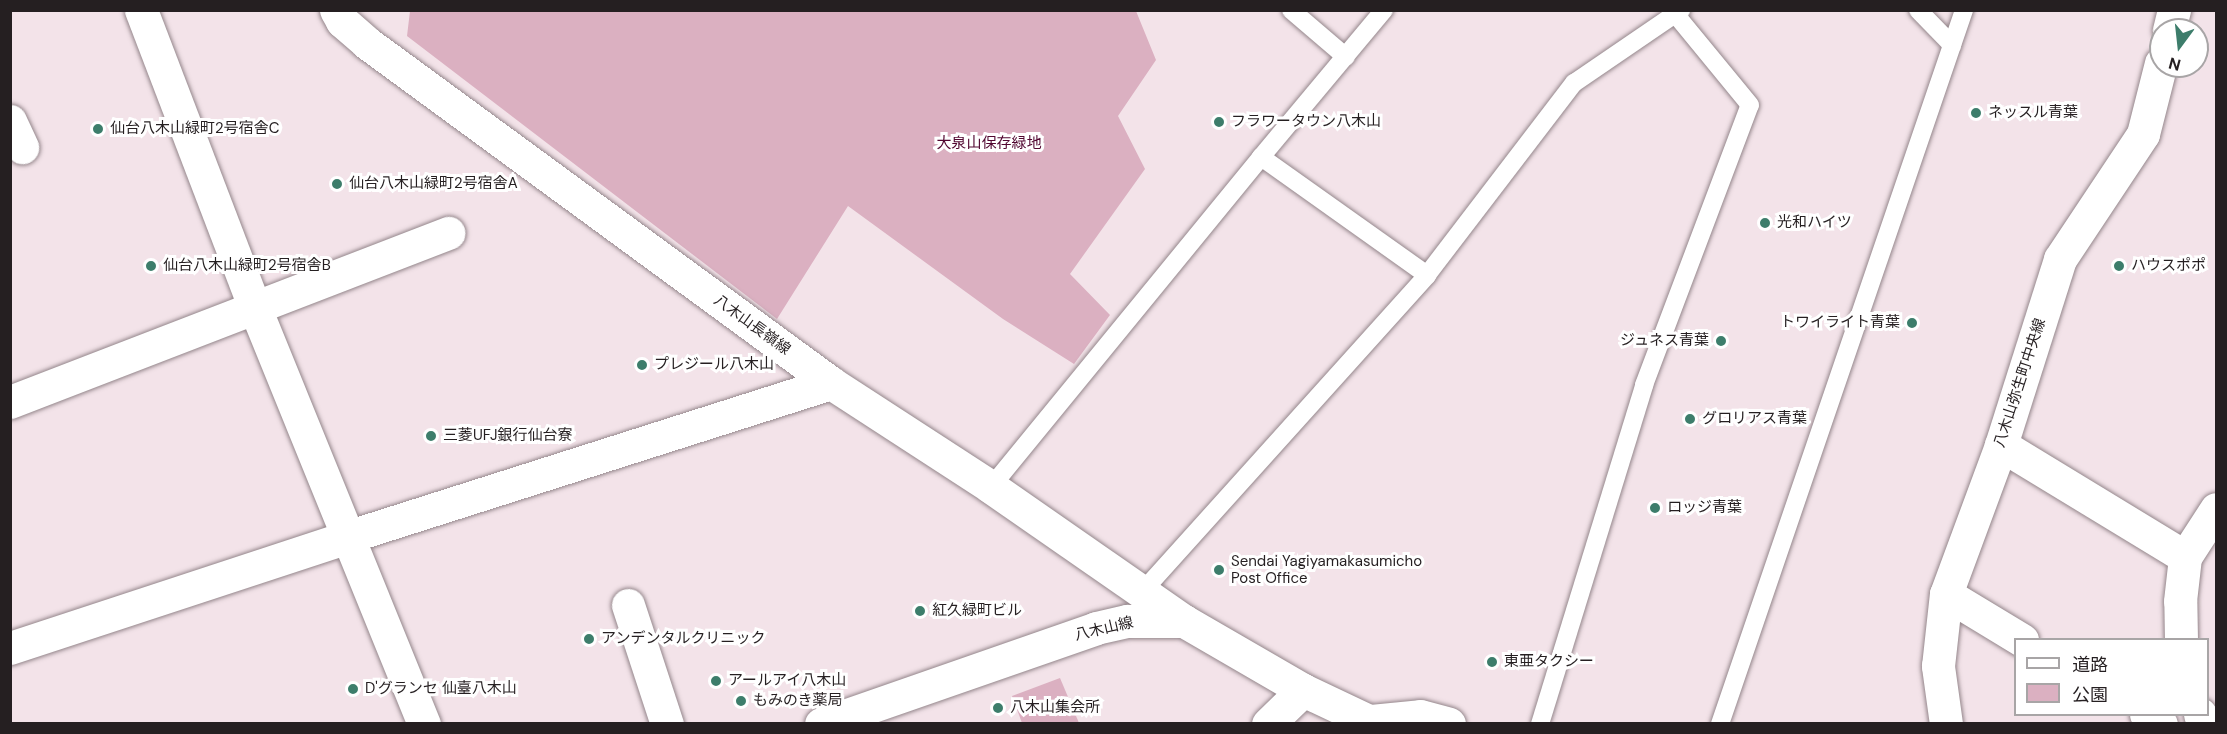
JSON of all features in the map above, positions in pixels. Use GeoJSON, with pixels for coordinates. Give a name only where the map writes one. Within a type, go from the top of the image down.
{"type":"FeatureCollection","features":[{"type":"Feature","properties":{"kind":"street"},"geometry":{"type":"LineString","coordinates":[[141,10],[255,308],[346,537],[424,723]]}},
{"type":"Feature","properties":{"kind":"street","name":"八木山長嶺線"},"geometry":{"type":"LineString","coordinates":[[336,10],[342,21],[367,43],[831,383],[991,487],[1184,621]]}},
{"type":"Feature","properties":{"kind":"street","name":"八木山弥生町中央線"},"geometry":{"type":"LineString","coordinates":[[1946,723],[1938,666],[1946,594],[2001,445],[2060,259],[2143,134],[2157,78]]}},
{"type":"Feature","properties":{"kind":"street"},"geometry":{"type":"LineString","coordinates":[[10,402],[448,233]]}},
{"type":"Feature","properties":{"kind":"street"},"geometry":{"type":"LineString","coordinates":[[10,648],[346,537],[831,383]]}},
{"type":"Feature","properties":{"kind":"street"},"geometry":{"type":"LineString","coordinates":[[2001,445],[2186,557]]}},
{"type":"Feature","properties":{"kind":"street"},"geometry":{"type":"LineString","coordinates":[[2181,638],[2180,601],[2186,557],[2217,509]]}},
{"type":"Feature","properties":{"kind":"street"},"geometry":{"type":"LineString","coordinates":[[1946,594],[2020,638]]}},
{"type":"Feature","properties":{"kind":"street"},"geometry":{"type":"LineString","coordinates":[[628,605],[667,723]]}},
{"type":"Feature","properties":{"kind":"street","name":"八木山線"},"geometry":{"type":"LineString","coordinates":[[821,723],[1096,628],[1127,621],[1184,621]]}},
{"type":"Feature","properties":{"kind":"street"},"geometry":{"type":"LineString","coordinates":[[1184,621],[1303,690],[1373,722],[1420,716],[1449,723]]}},
{"type":"Feature","properties":{"kind":"street"},"geometry":{"type":"LineString","coordinates":[[1268,723],[1303,690]]}},
{"type":"Feature","properties":{"kind":"lane"},"geometry":{"type":"LineString","coordinates":[[1291,10],[1346,57]]}},
{"type":"Feature","properties":{"kind":"lane"},"geometry":{"type":"LineString","coordinates":[[991,487],[1384,10]]}},
{"type":"Feature","properties":{"kind":"lane"},"geometry":{"type":"LineString","coordinates":[[1918,10],[1952,45]]}},
{"type":"Feature","properties":{"kind":"lane"},"geometry":{"type":"LineString","coordinates":[[1720,723],[1964,10]]}},
{"type":"Feature","properties":{"kind":"lane"},"geometry":{"type":"LineString","coordinates":[[1142,592],[1427,275],[1574,83],[1678,13],[1750,105],[1644,385],[1540,723]]}},
{"type":"Feature","properties":{"kind":"lane"},"geometry":{"type":"LineString","coordinates":[[1261,157],[1427,275]]}},
{"type":"Feature","properties":{"kind":"green space","name":"大泉山保存緑地"},"geometry":{"type":"Polygon","coordinates":[[[410,11],[1136,11],[1156,60],[1118,116],[1145,169],[1070,274],[1110,315],[1074,364],[1003,319],[848,206],[777,319],[407,36],[410,11]]]}},
{"type":"Feature","properties":{"kind":"green space"},"geometry":{"type":"Polygon","coordinates":[[[1060,678],[1079,723],[1022,723],[1012,696],[1060,678]]]}},
{"type":"Feature","properties":{"kind":"place","name":"ネッスル青葉"},"geometry":{"type":"Point","coordinates":[1976,113]}},
{"type":"Feature","properties":{"kind":"place","name":"フラワータウン八木山"},"geometry":{"type":"Point","coordinates":[1219,122]}},
{"type":"Feature","properties":{"kind":"place","name":"仙台八木山緑町2号宿舎C"},"geometry":{"type":"Point","coordinates":[98,129]}},
{"type":"Feature","properties":{"kind":"place","name":"仙台八木山緑町2号宿舎A"},"geometry":{"type":"Point","coordinates":[337,184]}},
{"type":"Feature","properties":{"kind":"place","name":"光和ハイツ"},"geometry":{"type":"Point","coordinates":[1765,223]}},
{"type":"Feature","properties":{"kind":"place","name":"仙台八木山緑町2号宿舎B"},"geometry":{"type":"Point","coordinates":[151,266]}},
{"type":"Feature","properties":{"kind":"place","name":"ハウスポポ"},"geometry":{"type":"Point","coordinates":[2119,266]}},
{"type":"Feature","properties":{"kind":"place","name":"トワイライト青葉"},"geometry":{"type":"Point","coordinates":[1912,323]}},
{"type":"Feature","properties":{"kind":"place","name":"ジュネス青葉"},"geometry":{"type":"Point","coordinates":[1721,341]}},
{"type":"Feature","properties":{"kind":"place","name":"プレジール八木山"},"geometry":{"type":"Point","coordinates":[642,365]}},
{"type":"Feature","properties":{"kind":"place","name":"グロリアス青葉"},"geometry":{"type":"Point","coordinates":[1690,419]}},
{"type":"Feature","properties":{"kind":"place","name":"三菱UFJ銀行仙台寮"},"geometry":{"type":"Point","coordinates":[431,436]}},
{"type":"Feature","properties":{"kind":"place","name":"ロッジ青葉"},"geometry":{"type":"Point","coordinates":[1655,508]}},
{"type":"Feature","properties":{"kind":"place","name":"Sendai Yagiyamakasumicho Post Office"},"geometry":{"type":"Point","coordinates":[1219,570]}},
{"type":"Feature","properties":{"kind":"place","name":"紅久緑町ビル"},"geometry":{"type":"Point","coordinates":[920,611]}},
{"type":"Feature","properties":{"kind":"place","name":"アンデンタルクリニック"},"geometry":{"type":"Point","coordinates":[589,639]}},
{"type":"Feature","properties":{"kind":"place","name":"東亜タクシー"},"geometry":{"type":"Point","coordinates":[1492,662]}},
{"type":"Feature","properties":{"kind":"place","name":"アールアイ八木山"},"geometry":{"type":"Point","coordinates":[716,681]}},
{"type":"Feature","properties":{"kind":"place","name":"D'グランセ 仙臺八木山"},"geometry":{"type":"Point","coordinates":[353,689]}},
{"type":"Feature","properties":{"kind":"place","name":"もみのき薬局"},"geometry":{"type":"Point","coordinates":[741,701]}},
{"type":"Feature","properties":{"kind":"place","name":"八木山集会所"},"geometry":{"type":"Point","coordinates":[998,708]}}]}
